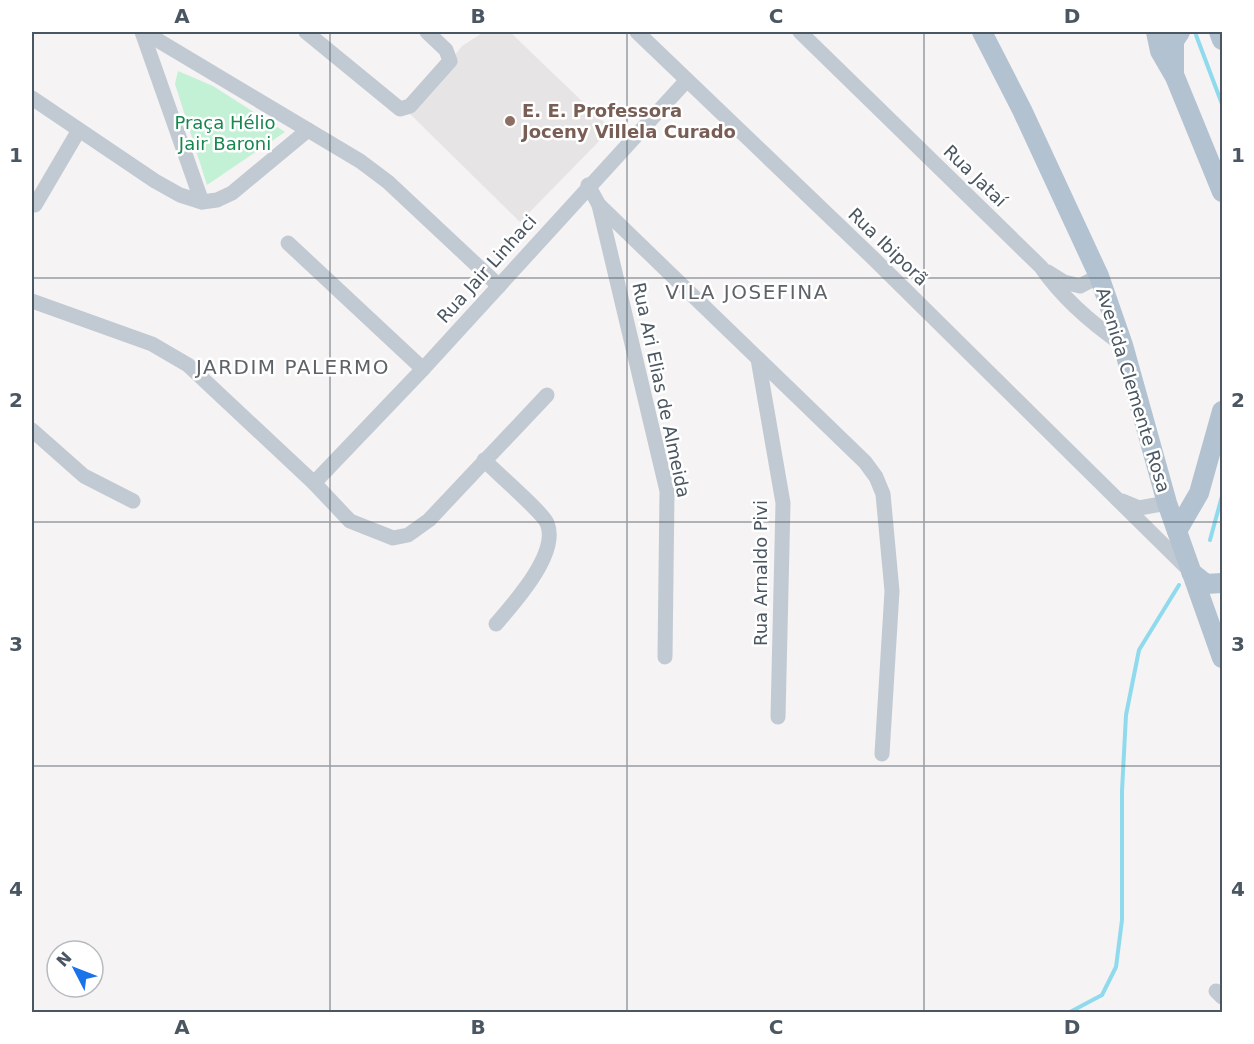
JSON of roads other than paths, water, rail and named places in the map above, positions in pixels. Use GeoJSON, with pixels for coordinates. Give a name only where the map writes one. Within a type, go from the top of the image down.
{"type":"FeatureCollection","features":[{"type":"Feature","properties":{"kind":"main road","name":"Avenida Clemente Rosa"},"geometry":{"type":"LineString","coordinates":[[982,32],[1022,110],[1099,276],[1123,345],[1167,503],[1219,649]]}},
{"type":"Feature","properties":{"kind":"main road"},"geometry":{"type":"LineString","coordinates":[[1156,32],[1160,51],[1175,77],[1222,192]]}},
{"type":"Feature","properties":{"kind":"main road"},"geometry":{"type":"LineString","coordinates":[[1175,77],[1174,41],[1180,32]]}},
{"type":"Feature","properties":{"kind":"main road"},"geometry":{"type":"LineString","coordinates":[[1219,32],[1222,40]]}},
{"type":"Feature","properties":{"kind":"main road"},"geometry":{"type":"LineString","coordinates":[[1177,531],[1199,493],[1222,411]]}},
{"type":"Feature","properties":{"kind":"main road"},"geometry":{"type":"LineString","coordinates":[[1191,572],[1206,584],[1222,583]]}},
{"type":"Feature","properties":{"kind":"main road"},"geometry":{"type":"LineString","coordinates":[[1219,649],[1222,620]]}},
{"type":"Feature","properties":{"kind":"street"},"geometry":{"type":"LineString","coordinates":[[143,32],[360,161],[388,182],[499,286]]}},
{"type":"Feature","properties":{"kind":"street"},"geometry":{"type":"LineString","coordinates":[[143,32],[202,202]]}},
{"type":"Feature","properties":{"kind":"street"},"geometry":{"type":"LineString","coordinates":[[306,32],[395,107],[406,109],[450,61],[446,50],[427,32]]}},
{"type":"Feature","properties":{"kind":"street","name":"Rua Jataí"},"geometry":{"type":"LineString","coordinates":[[800,32],[1041,267],[1056,289],[1097,327],[1123,345]]}},
{"type":"Feature","properties":{"kind":"street","name":"Rua Ibiporã"},"geometry":{"type":"LineString","coordinates":[[644,34],[687,80],[875,260],[1191,572]]}},
{"type":"Feature","properties":{"kind":"street","name":"Rua Jair Linhaci"},"geometry":{"type":"LineString","coordinates":[[314,483],[423,369],[588,185],[687,80]]}},
{"type":"Feature","properties":{"kind":"street"},"geometry":{"type":"LineString","coordinates":[[33,100],[155,182],[180,195],[202,202],[217,200],[232,193],[308,130]]}},
{"type":"Feature","properties":{"kind":"street"},"geometry":{"type":"LineString","coordinates":[[35,205],[79,130]]}},
{"type":"Feature","properties":{"kind":"street"},"geometry":{"type":"LineString","coordinates":[[588,185],[599,205],[865,462],[876,477],[883,494],[892,591],[882,754]]}},
{"type":"Feature","properties":{"kind":"street","name":"Rua Ari Elias de Almeida"},"geometry":{"type":"LineString","coordinates":[[599,205],[667,491],[665,657]]}},
{"type":"Feature","properties":{"kind":"street"},"geometry":{"type":"LineString","coordinates":[[288,243],[423,369]]}},
{"type":"Feature","properties":{"kind":"street"},"geometry":{"type":"LineString","coordinates":[[1041,267],[1064,282],[1080,286],[1099,276]]}},
{"type":"Feature","properties":{"kind":"street"},"geometry":{"type":"LineString","coordinates":[[32,301],[152,344],[170,353],[188,365],[314,483],[350,521],[393,538],[408,535],[429,520],[547,394]]}},
{"type":"Feature","properties":{"kind":"street","name":"Rua Arnaldo Pivi"},"geometry":{"type":"LineString","coordinates":[[758,359],[783,503],[778,717]]}},
{"type":"Feature","properties":{"kind":"street"},"geometry":{"type":"LineString","coordinates":[[32,429],[84,476],[133,501]]}},
{"type":"Feature","properties":{"kind":"street"},"geometry":{"type":"LineString","coordinates":[[484,460],[546,523],[549,541],[531,582],[496,624]]}},
{"type":"Feature","properties":{"kind":"street","name":"Rua Ibiporã"},"geometry":{"type":"LineString","coordinates":[[1109,493],[1139,507],[1167,503]]}},
{"type":"Feature","properties":{"kind":"waterway"},"geometry":{"type":"LineString","coordinates":[[1196,35],[1222,104]]}},
{"type":"Feature","properties":{"kind":"waterway"},"geometry":{"type":"LineString","coordinates":[[1210,540],[1222,496]]}},
{"type":"Feature","properties":{"kind":"waterway"},"geometry":{"type":"LineString","coordinates":[[1070,1012],[1102,995],[1116,967],[1122,920],[1122,791],[1126,715],[1139,650],[1179,585]]}},
{"type":"Feature","properties":{"kind":"place","name":"E. E. Professora Joceny Villela Curado"},"geometry":{"type":"Point","coordinates":[510,121]}},
{"type":"Feature","properties":{"kind":"district","name":"VILA JOSEFINA"},"geometry":{"type":"Point","coordinates":[747,292]}},
{"type":"Feature","properties":{"kind":"district","name":"JARDIM PALERMO"},"geometry":{"type":"Point","coordinates":[293,367]}},
{"type":"Feature","properties":{"kind":"park label","name":"Praça Hélio Jair Baroni"},"geometry":{"type":"Point","coordinates":[225,133]}}]}
